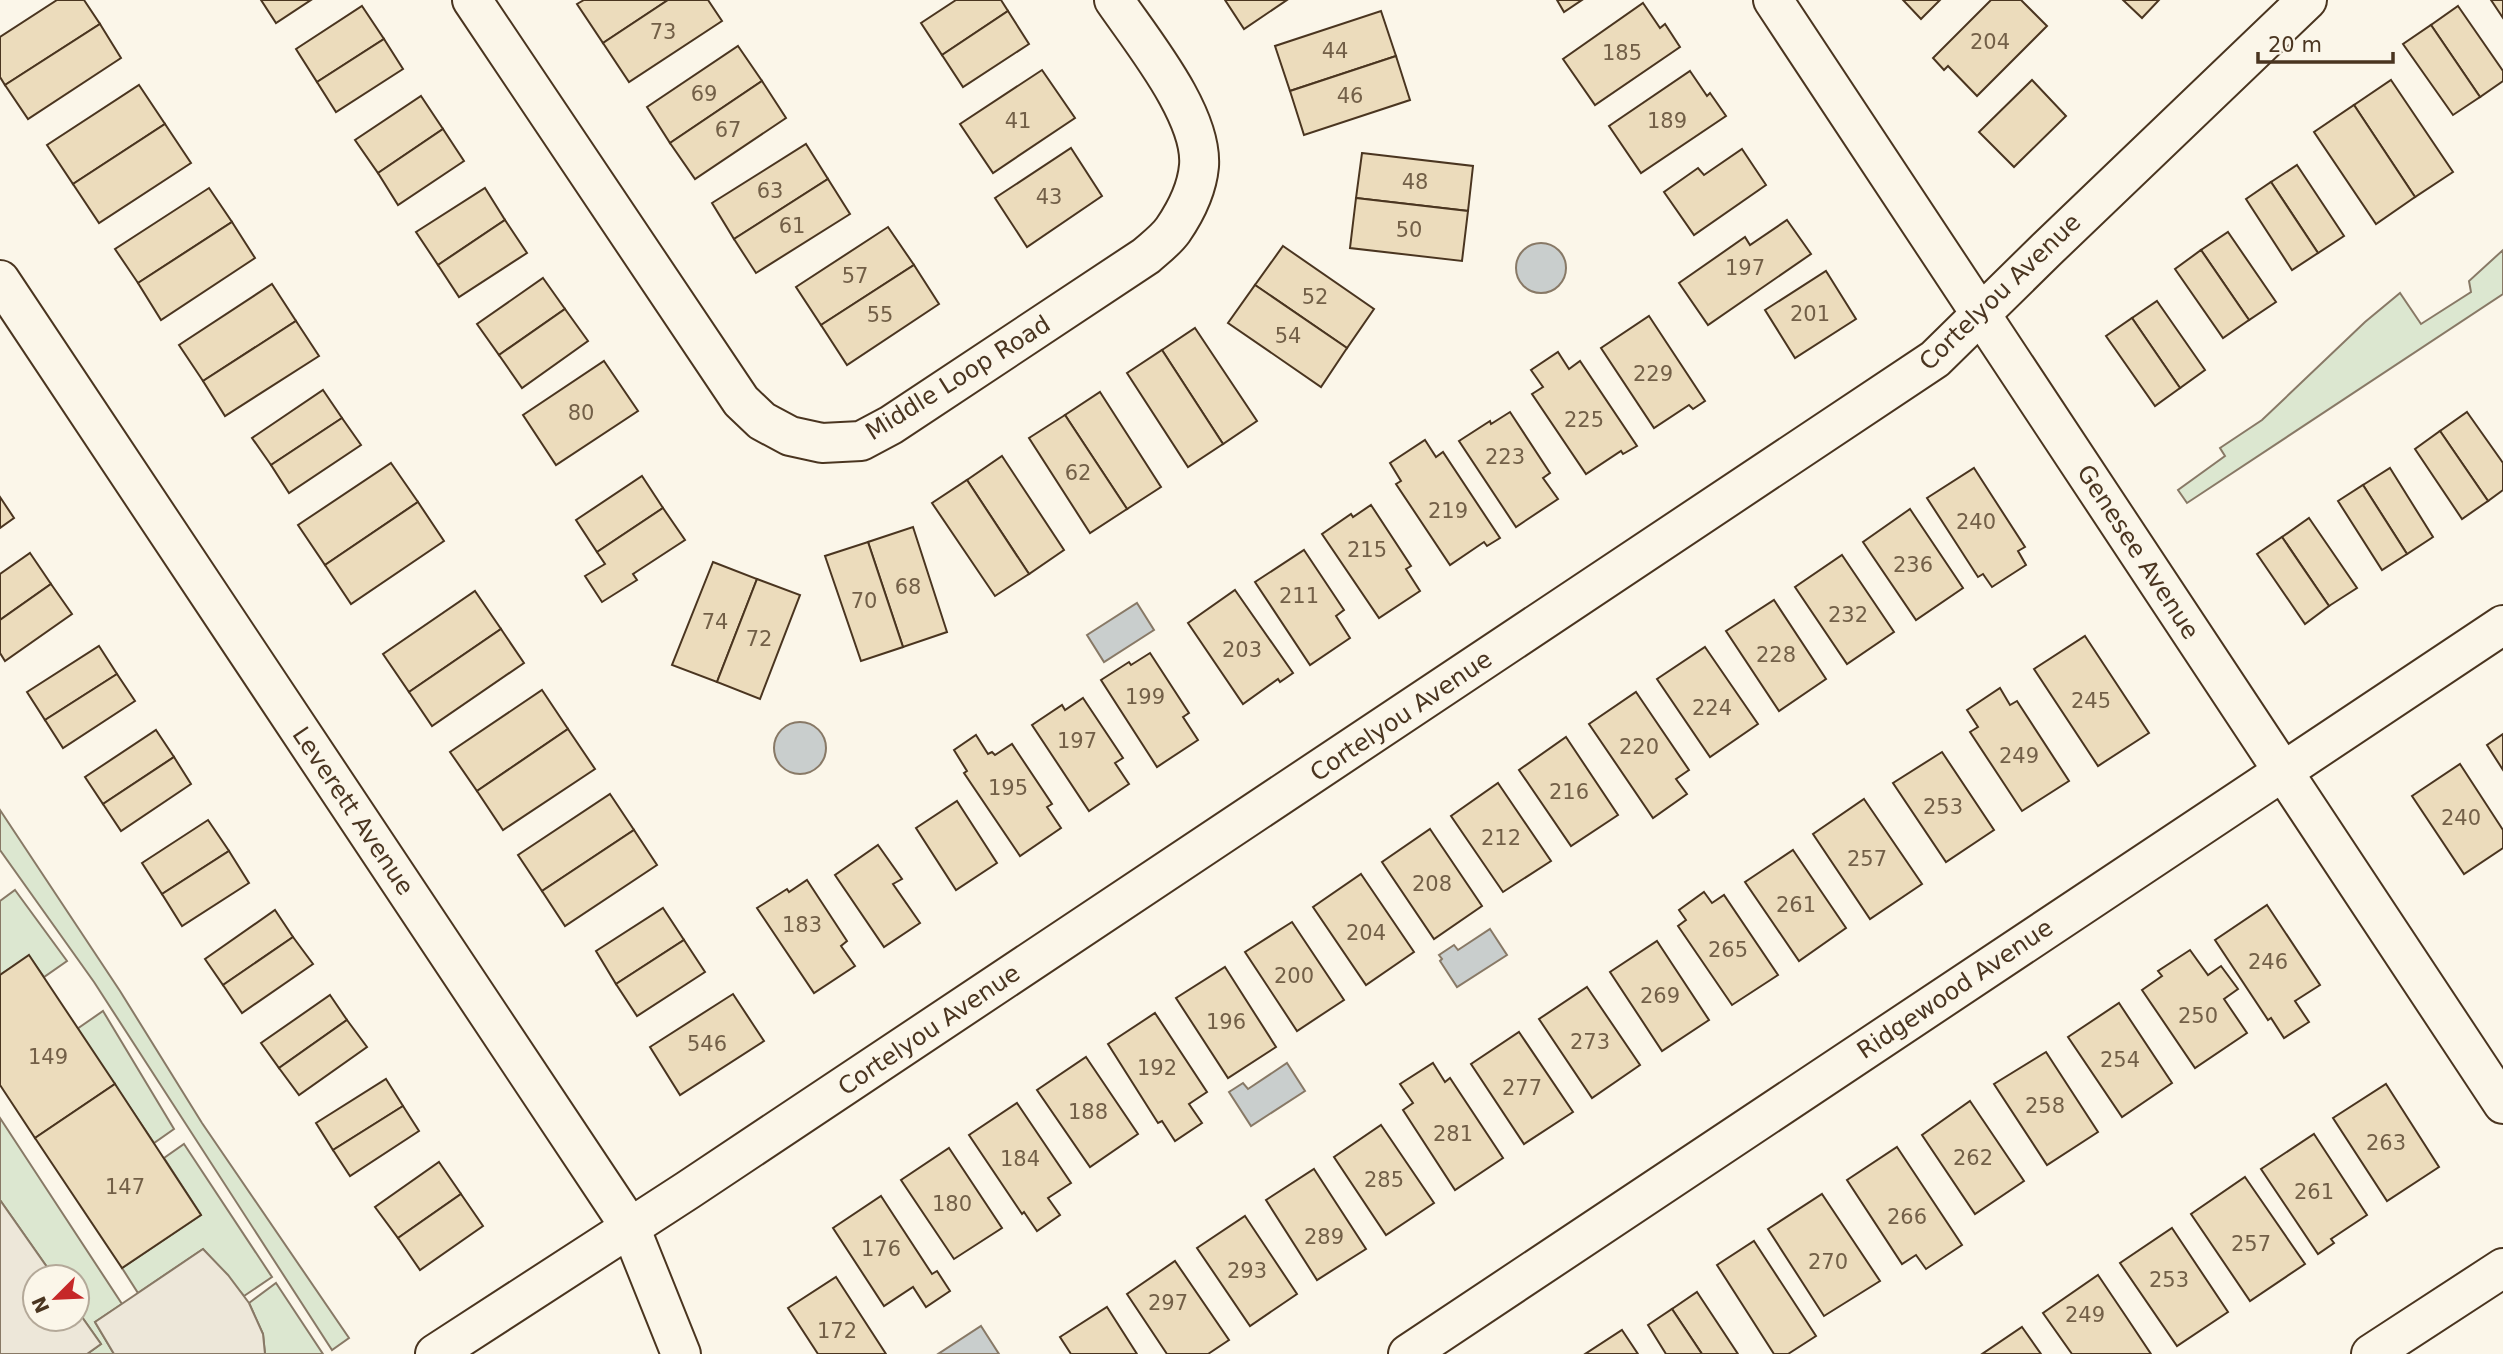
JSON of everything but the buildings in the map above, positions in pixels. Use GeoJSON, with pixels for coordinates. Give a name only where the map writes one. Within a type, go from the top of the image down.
{"type":"FeatureCollection","features":[{"type":"Feature","properties":{"kind":"street","name":"Middle Loop Road"},"geometry":{"type":"LineString","coordinates":[[472,0],[741,401],[762,421],[790,436],[822,443],[860,441],[891,425],[1146,256],[1172,231],[1191,197],[1194,186],[1199,164],[1195,137],[1178,96],[1115,0]]}},
{"type":"Feature","properties":{"kind":"street","name":"Genesee Avenue"},"geometry":{"type":"LineString","coordinates":[[1773,0],[2503,1104]]}},
{"type":"Feature","properties":{"kind":"street","name":"Cortelyou Avenue"},"geometry":{"type":"LineString","coordinates":[[435,1354],[688,1190],[1936,359],[2307,0]]}},
{"type":"Feature","properties":{"kind":"street","name":"Leverett Avenue"},"geometry":{"type":"LineString","coordinates":[[0,280],[630,1227],[681,1354]]}},
{"type":"Feature","properties":{"kind":"street","name":"Ridgewood Avenue"},"geometry":{"type":"LineString","coordinates":[[1408,1354],[2503,625]]}},
{"type":"Feature","properties":{"kind":"street"},"geometry":{"type":"LineString","coordinates":[[2371,1354],[2503,1268]]}},
{"type":"Feature","properties":{"kind":"green space"},"geometry":{"type":"Polygon","coordinates":[[[2503,250],[2503,294],[2187,503],[2178,490],[2225,456],[2220,448],[2262,420],[2365,322],[2400,293],[2421,324],[2471,292],[2469,281],[2503,250]]]}},
{"type":"Feature","properties":{"kind":"green space"},"geometry":{"type":"Polygon","coordinates":[[[0,810],[120,991],[202,1123],[349,1338],[332,1350],[94,982],[0,850],[0,810]]]}},
{"type":"Feature","properties":{"kind":"green space"},"geometry":{"type":"Polygon","coordinates":[[[15,890],[67,961],[44,977],[29,956],[0,975],[0,901],[15,890]]]}},
{"type":"Feature","properties":{"kind":"green space"},"geometry":{"type":"Polygon","coordinates":[[[103,1011],[174,1129],[154,1143],[77,1029],[103,1011]]]}},
{"type":"Feature","properties":{"kind":"green space"},"geometry":{"type":"Polygon","coordinates":[[[0,1118],[122,1304],[95,1322],[114,1354],[87,1354],[101,1344],[91,1330],[91,1263],[44,1263],[0,1200],[0,1118]]]}},
{"type":"Feature","properties":{"kind":"green space"},"geometry":{"type":"Polygon","coordinates":[[[184,1144],[272,1277],[244,1296],[203,1249],[138,1293],[122,1268],[201,1215],[164,1158],[184,1144]]]}},
{"type":"Feature","properties":{"kind":"green space"},"geometry":{"type":"Polygon","coordinates":[[[276,1283],[323,1354],[265,1354],[263,1334],[249,1303],[276,1283]]]}},
{"type":"Feature","properties":{"kind":"shaded area"},"geometry":{"type":"Polygon","coordinates":[[[1541,243],[1559,250],[1566,268],[1559,286],[1541,293],[1523,286],[1516,268],[1523,250],[1541,243]]]}},
{"type":"Feature","properties":{"kind":"shaded area"},"geometry":{"type":"Polygon","coordinates":[[[1137,603],[1154,630],[1104,662],[1087,635],[1137,603]]]}},
{"type":"Feature","properties":{"kind":"shaded area"},"geometry":{"type":"Polygon","coordinates":[[[800,722],[810,724],[818,730],[824,738],[824,758],[818,766],[810,772],[800,774],[790,772],[782,766],[776,758],[774,748],[776,738],[782,730],[790,724],[800,722]]]}},
{"type":"Feature","properties":{"kind":"shaded area"},"geometry":{"type":"Polygon","coordinates":[[[1490,929],[1507,955],[1457,987],[1439,955],[1454,945],[1458,950],[1490,929]]]}},
{"type":"Feature","properties":{"kind":"shaded area"},"geometry":{"type":"Polygon","coordinates":[[[1287,1063],[1305,1091],[1251,1126],[1229,1092],[1243,1083],[1248,1089],[1287,1063]]]}},
{"type":"Feature","properties":{"kind":"shaded area"},"geometry":{"type":"Polygon","coordinates":[[[0,1200],[44,1263],[21,1263],[21,1333],[91,1333],[91,1330],[101,1344],[87,1354],[0,1354],[0,1200]]]}},
{"type":"Feature","properties":{"kind":"shaded area"},"geometry":{"type":"Polygon","coordinates":[[[203,1249],[228,1275],[249,1303],[263,1334],[265,1354],[114,1354],[95,1322],[203,1249]]]}},
{"type":"Feature","properties":{"kind":"shaded area"},"geometry":{"type":"Polygon","coordinates":[[[981,1326],[999,1354],[938,1354],[981,1326]]]}}]}
